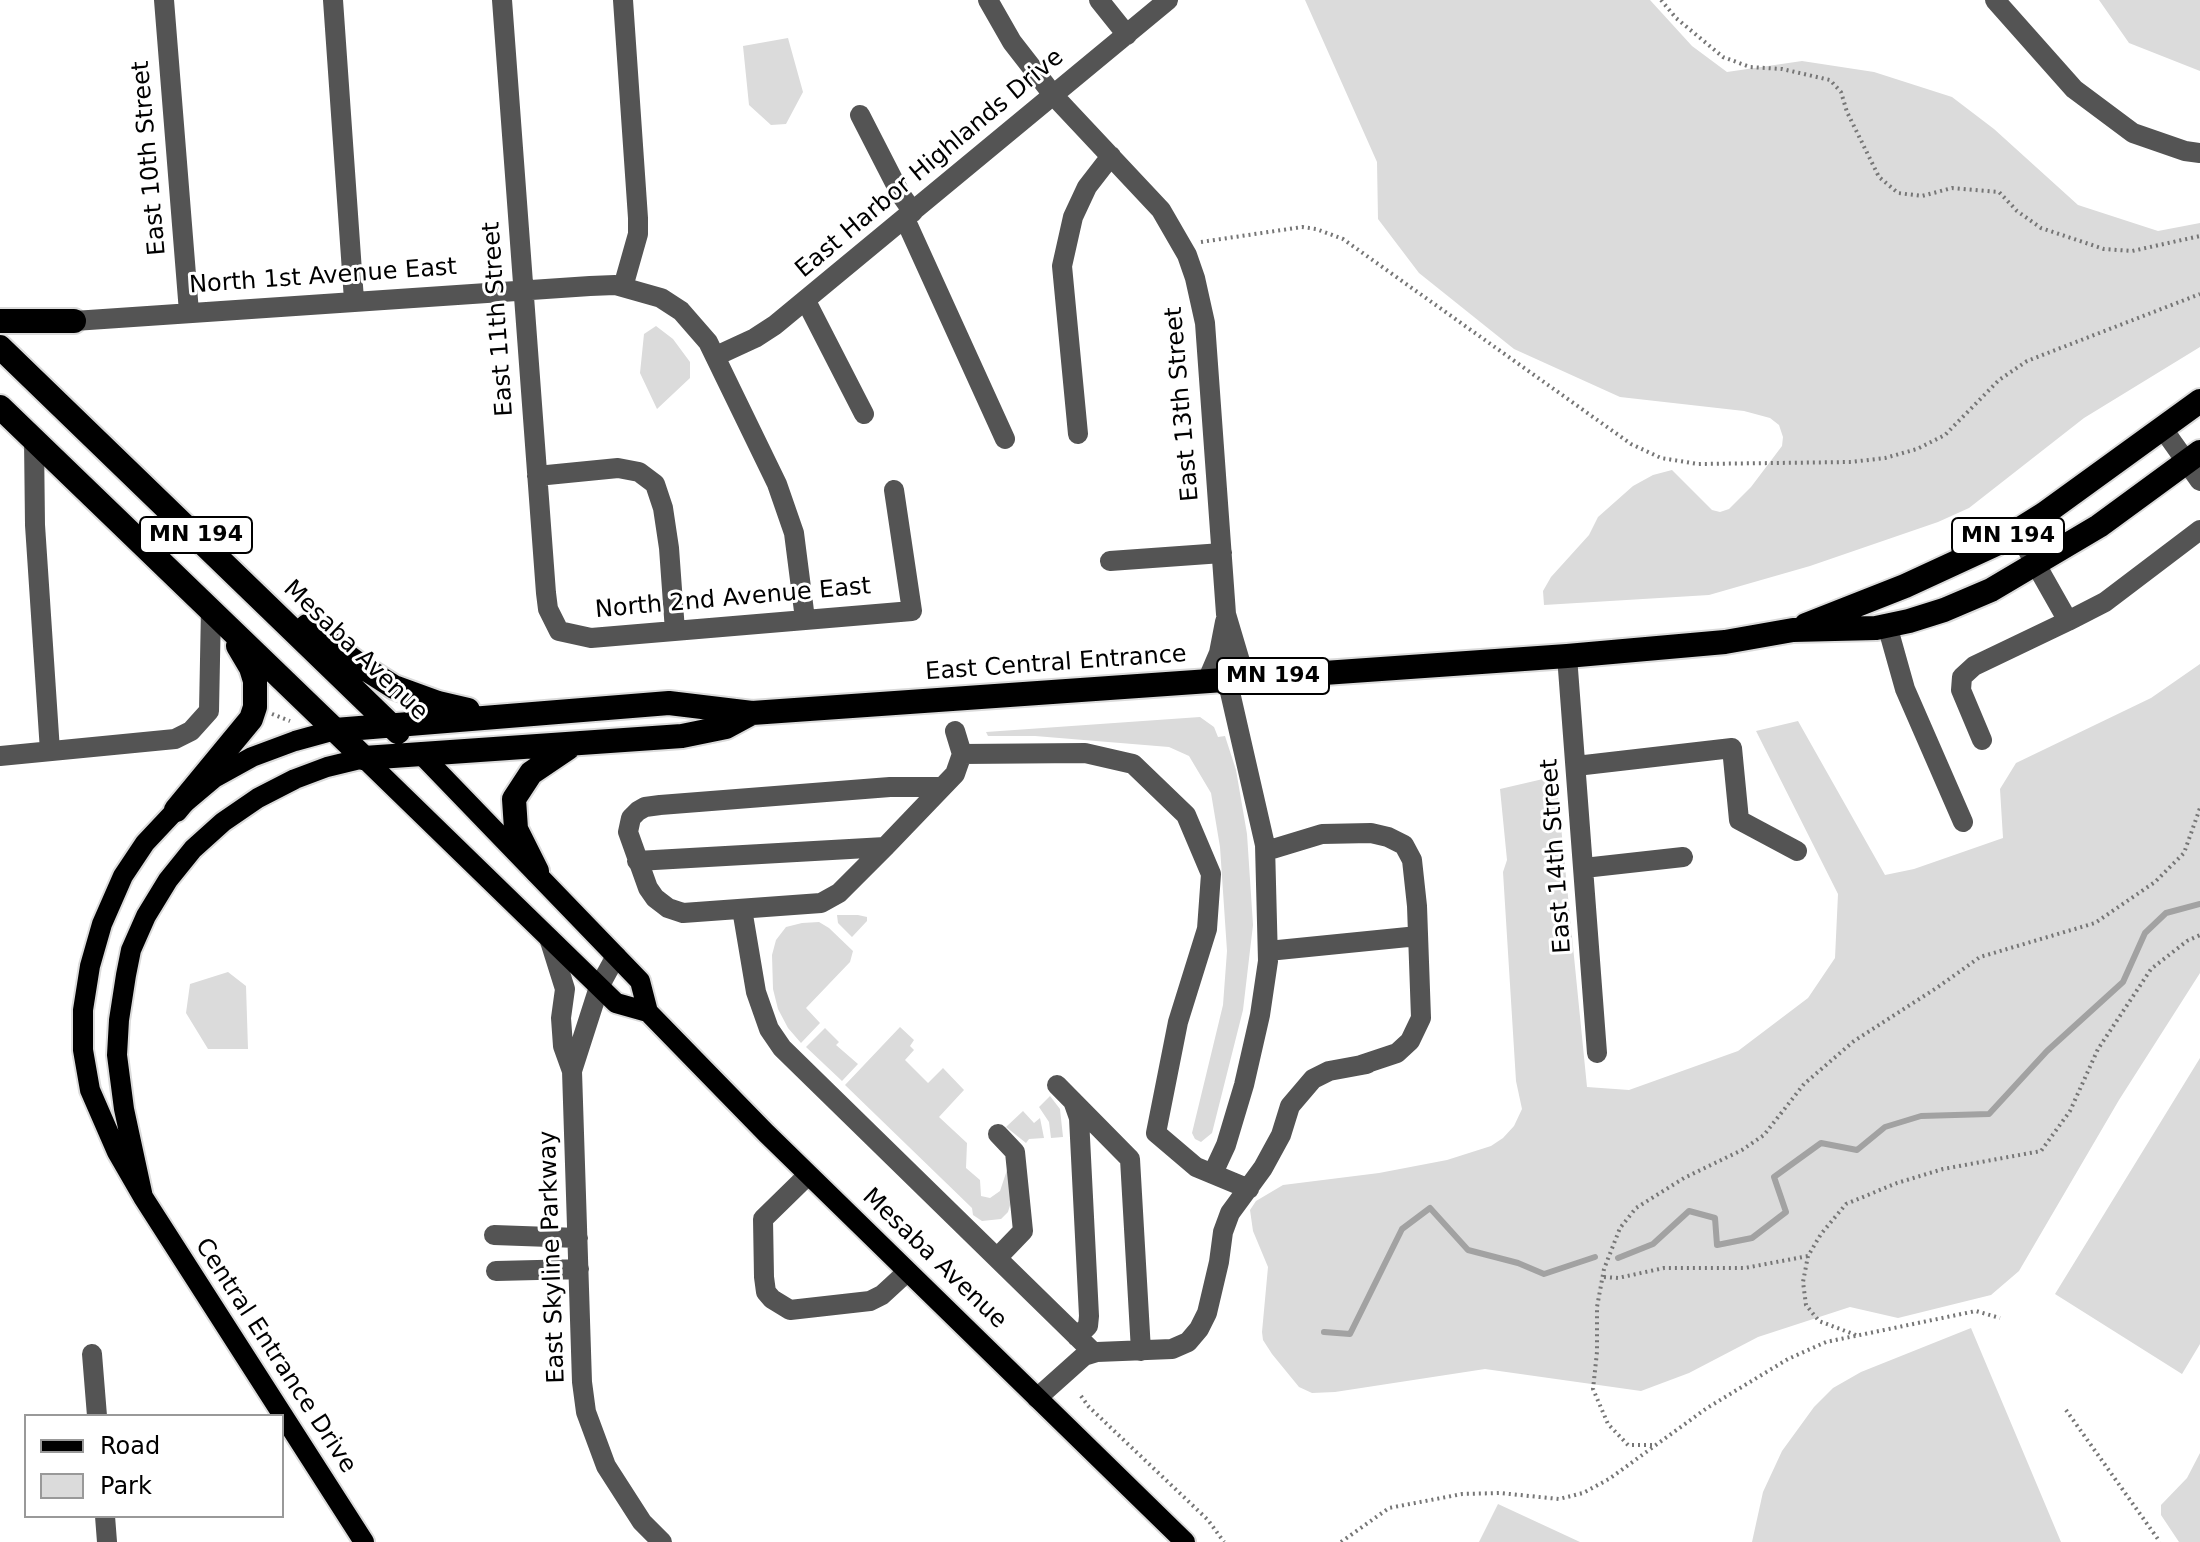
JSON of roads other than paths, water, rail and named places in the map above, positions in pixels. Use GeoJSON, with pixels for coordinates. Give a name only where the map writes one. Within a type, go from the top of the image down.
{"type":"FeatureCollection","features":[{"type":"Feature","properties":{"kind":"highway"},"geometry":{"type":"LineString","coordinates":[[0,321],[74,321]]}},
{"type":"Feature","properties":{"kind":"highway","name":"Mesaba Avenue"},"geometry":{"type":"LineString","coordinates":[[0,347],[422,755]]}},
{"type":"Feature","properties":{"kind":"highway","name":"East Central Entrance"},"geometry":{"type":"LineString","coordinates":[[1793,630],[1946,568],[2017,531],[2200,401]]}},
{"type":"Feature","properties":{"kind":"highway","name":"Mesaba Avenue"},"geometry":{"type":"LineString","coordinates":[[0,407],[364,758]]}},
{"type":"Feature","properties":{"kind":"highway","name":"East Central Entrance"},"geometry":{"type":"LineString","coordinates":[[335,730],[669,703],[752,713],[1567,656],[1725,642],[1793,630],[1887,625],[1944,610],[1991,590],[2038,565],[2195,465]]}},
{"type":"Feature","properties":{"kind":"highway","name":"MN 194"},"geometry":{"type":"LineString","coordinates":[[233,571],[394,687],[438,703],[494,716]]}},
{"type":"Feature","properties":{"kind":"highway"},"geometry":{"type":"LineString","coordinates":[[176,810],[241,733],[255,707],[256,693],[251,668],[216,614]]}},
{"type":"Feature","properties":{"kind":"highway","name":"East Central Entrance"},"geometry":{"type":"LineString","coordinates":[[364,758],[707,733],[752,713]]}},
{"type":"Feature","properties":{"kind":"highway"},"geometry":{"type":"LineString","coordinates":[[537,871],[516,829],[514,799],[531,773],[574,745]]}},
{"type":"Feature","properties":{"kind":"main road","name":"Central Entrance Drive"},"geometry":{"type":"LineString","coordinates":[[282,1414],[143,1197],[104,1127],[90,1090],[83,1050],[83,1010],[90,966],[102,924],[123,876],[145,843],[176,810],[214,778],[252,757],[335,730]]}},
{"type":"Feature","properties":{"kind":"main road","name":"Mesaba Avenue"},"geometry":{"type":"LineString","coordinates":[[422,755],[640,981],[648,1012]]}},
{"type":"Feature","properties":{"kind":"main road","name":"Central Entrance Drive"},"geometry":{"type":"LineString","coordinates":[[143,1197],[124,1109],[117,1055],[119,1020],[131,950],[146,916],[168,880],[193,849],[223,822],[258,798],[295,779],[364,758]]}},
{"type":"Feature","properties":{"kind":"main road","name":"Mesaba Avenue"},"geometry":{"type":"LineString","coordinates":[[364,758],[616,1003],[648,1012],[808,1175],[1185,1542]]}},
{"type":"Feature","properties":{"kind":"main road","name":"Central Entrance Drive"},"geometry":{"type":"LineString","coordinates":[[284,1417],[364,1542]]}},
{"type":"Feature","properties":{"kind":"street","name":"East 10th Street"},"geometry":{"type":"LineString","coordinates":[[164,0],[189,312]]}},
{"type":"Feature","properties":{"kind":"street"},"geometry":{"type":"LineString","coordinates":[[333,0],[354,300]]}},
{"type":"Feature","properties":{"kind":"street","name":"East 11th Street"},"geometry":{"type":"LineString","coordinates":[[502,0],[548,609],[559,631]]}},
{"type":"Feature","properties":{"kind":"street"},"geometry":{"type":"LineString","coordinates":[[623,0],[638,218],[638,234],[623,287]]}},
{"type":"Feature","properties":{"kind":"street","name":"East 13th Street"},"geometry":{"type":"LineString","coordinates":[[988,0],[1012,42],[1054,96],[1161,210],[1182,245],[1195,278],[1205,323],[1226,614],[1226,679]]}},
{"type":"Feature","properties":{"kind":"street"},"geometry":{"type":"LineString","coordinates":[[1099,0],[1127,35]]}},
{"type":"Feature","properties":{"kind":"street","name":"East Harbor Highlands Drive"},"geometry":{"type":"LineString","coordinates":[[716,356],[755,338],[806,301],[1168,0]]}},
{"type":"Feature","properties":{"kind":"street"},"geometry":{"type":"LineString","coordinates":[[1995,0],[2074,89],[2086,98],[2133,133],[2200,153]]}},
{"type":"Feature","properties":{"kind":"street"},"geometry":{"type":"LineString","coordinates":[[860,115],[901,195],[1005,439]]}},
{"type":"Feature","properties":{"kind":"street"},"geometry":{"type":"LineString","coordinates":[[1078,434],[1062,266],[1073,217],[1087,187],[1111,156]]}},
{"type":"Feature","properties":{"kind":"street","name":"North 1st Avenue East"},"geometry":{"type":"LineString","coordinates":[[74,321],[524,290],[623,287],[661,298],[681,311],[708,342],[786,508],[799,563],[805,619]]}},
{"type":"Feature","properties":{"kind":"street"},"geometry":{"type":"LineString","coordinates":[[806,301],[864,414]]}},
{"type":"Feature","properties":{"kind":"street"},"geometry":{"type":"LineString","coordinates":[[2163,429],[2195,465]]}},
{"type":"Feature","properties":{"kind":"street"},"geometry":{"type":"LineString","coordinates":[[34,440],[35,525],[50,751]]}},
{"type":"Feature","properties":{"kind":"street"},"geometry":{"type":"LineString","coordinates":[[537,476],[630,469],[655,484],[660,494],[669,548],[675,631]]}},
{"type":"Feature","properties":{"kind":"street","name":"North 2nd Avenue East"},"geometry":{"type":"LineString","coordinates":[[559,631],[591,638],[912,611],[894,490]]}},
{"type":"Feature","properties":{"kind":"street"},"geometry":{"type":"LineString","coordinates":[[2017,531],[2068,621]]}},
{"type":"Feature","properties":{"kind":"street"},"geometry":{"type":"LineString","coordinates":[[1982,740],[1961,690],[1962,677],[1974,666],[2105,602],[2198,536]]}},
{"type":"Feature","properties":{"kind":"street"},"geometry":{"type":"LineString","coordinates":[[1110,561],[1222,553]]}},
{"type":"Feature","properties":{"kind":"street"},"geometry":{"type":"LineString","coordinates":[[0,756],[175,739],[191,731],[209,711],[216,614]]}},
{"type":"Feature","properties":{"kind":"street","name":"East 13th Street"},"geometry":{"type":"LineString","coordinates":[[1226,614],[1222,643],[1226,679]]}},
{"type":"Feature","properties":{"kind":"street"},"geometry":{"type":"LineString","coordinates":[[1887,625],[1905,689],[1963,822]]}},
{"type":"Feature","properties":{"kind":"street","name":"East 14th Street"},"geometry":{"type":"LineString","coordinates":[[1567,656],[1597,1053]]}},
{"type":"Feature","properties":{"kind":"street"},"geometry":{"type":"LineString","coordinates":[[1213,1173],[1226,1145],[1244,1085],[1260,1015],[1268,951],[1266,851],[1226,679]]}},
{"type":"Feature","properties":{"kind":"street"},"geometry":{"type":"LineString","coordinates":[[942,787],[890,787],[645,807],[631,818],[628,832],[648,888],[668,908],[683,913],[821,903],[839,893],[955,774],[962,754],[955,731]]}},
{"type":"Feature","properties":{"kind":"street"},"geometry":{"type":"LineString","coordinates":[[1576,766],[1732,748],[1739,820],[1797,851]]}},
{"type":"Feature","properties":{"kind":"street"},"geometry":{"type":"LineString","coordinates":[[962,754],[1085,753],[1133,764],[1186,815],[1211,874],[1207,929],[1178,1022],[1156,1133],[1196,1167],[1249,1189]]}},
{"type":"Feature","properties":{"kind":"street"},"geometry":{"type":"LineString","coordinates":[[1037,1398],[1084,1356],[1172,1349],[1188,1342],[1199,1329],[1212,1293],[1223,1232],[1230,1213],[1249,1189],[1281,1135],[1290,1106],[1313,1079],[1329,1071],[1364,1065],[1397,1053],[1410,1041],[1421,1018],[1412,860],[1404,845],[1371,833],[1322,834],[1266,851]]}},
{"type":"Feature","properties":{"kind":"street"},"geometry":{"type":"LineString","coordinates":[[637,861],[885,847]]}},
{"type":"Feature","properties":{"kind":"street"},"geometry":{"type":"LineString","coordinates":[[1584,868],[1683,857]]}},
{"type":"Feature","properties":{"kind":"street"},"geometry":{"type":"LineString","coordinates":[[742,909],[756,992],[769,1029],[782,1048],[1094,1353]]}},
{"type":"Feature","properties":{"kind":"street"},"geometry":{"type":"LineString","coordinates":[[1268,951],[1418,936]]}},
{"type":"Feature","properties":{"kind":"street"},"geometry":{"type":"LineString","coordinates":[[549,938],[565,989],[561,1018],[563,1046],[572,1071]]}},
{"type":"Feature","properties":{"kind":"street","name":"East Skyline Parkway"},"geometry":{"type":"LineString","coordinates":[[616,956],[599,987],[572,1071],[582,1382],[586,1412],[606,1466],[642,1522],[662,1542]]}},
{"type":"Feature","properties":{"kind":"street"},"geometry":{"type":"LineString","coordinates":[[1057,1085],[1130,1159],[1141,1351]]}},
{"type":"Feature","properties":{"kind":"street"},"geometry":{"type":"LineString","coordinates":[[1073,1101],[1079,1118],[1089,1316],[1088,1326],[1077,1337]]}},
{"type":"Feature","properties":{"kind":"street"},"geometry":{"type":"LineString","coordinates":[[997,1258],[1023,1231],[1015,1152],[998,1134]]}},
{"type":"Feature","properties":{"kind":"street"},"geometry":{"type":"LineString","coordinates":[[808,1175],[763,1219],[764,1277],[766,1292],[772,1299],[790,1310],[870,1301],[882,1295],[907,1272]]}},
{"type":"Feature","properties":{"kind":"street"},"geometry":{"type":"LineString","coordinates":[[494,1235],[578,1238]]}},
{"type":"Feature","properties":{"kind":"street"},"geometry":{"type":"LineString","coordinates":[[496,1271],[579,1269]]}},
{"type":"Feature","properties":{"kind":"street"},"geometry":{"type":"LineString","coordinates":[[92,1354],[97,1414]]}},
{"type":"Feature","properties":{"kind":"street"},"geometry":{"type":"LineString","coordinates":[[105,1518],[107,1542]]}},
{"type":"Feature","properties":{"kind":"waterway"},"geometry":{"type":"LineString","coordinates":[[1618,1258],[1653,1244],[1689,1211],[1715,1218],[1717,1245],[1752,1238],[1786,1212],[1774,1177],[1821,1143],[1857,1150],[1885,1127],[1921,1116],[1989,1114],[2047,1051],[2123,982],[2145,933],[2166,913],[2200,904]]}},
{"type":"Feature","properties":{"kind":"waterway"},"geometry":{"type":"LineString","coordinates":[[1324,1332],[1350,1334],[1402,1229],[1430,1208],[1468,1250],[1518,1263],[1544,1274],[1595,1257]]}}]}
